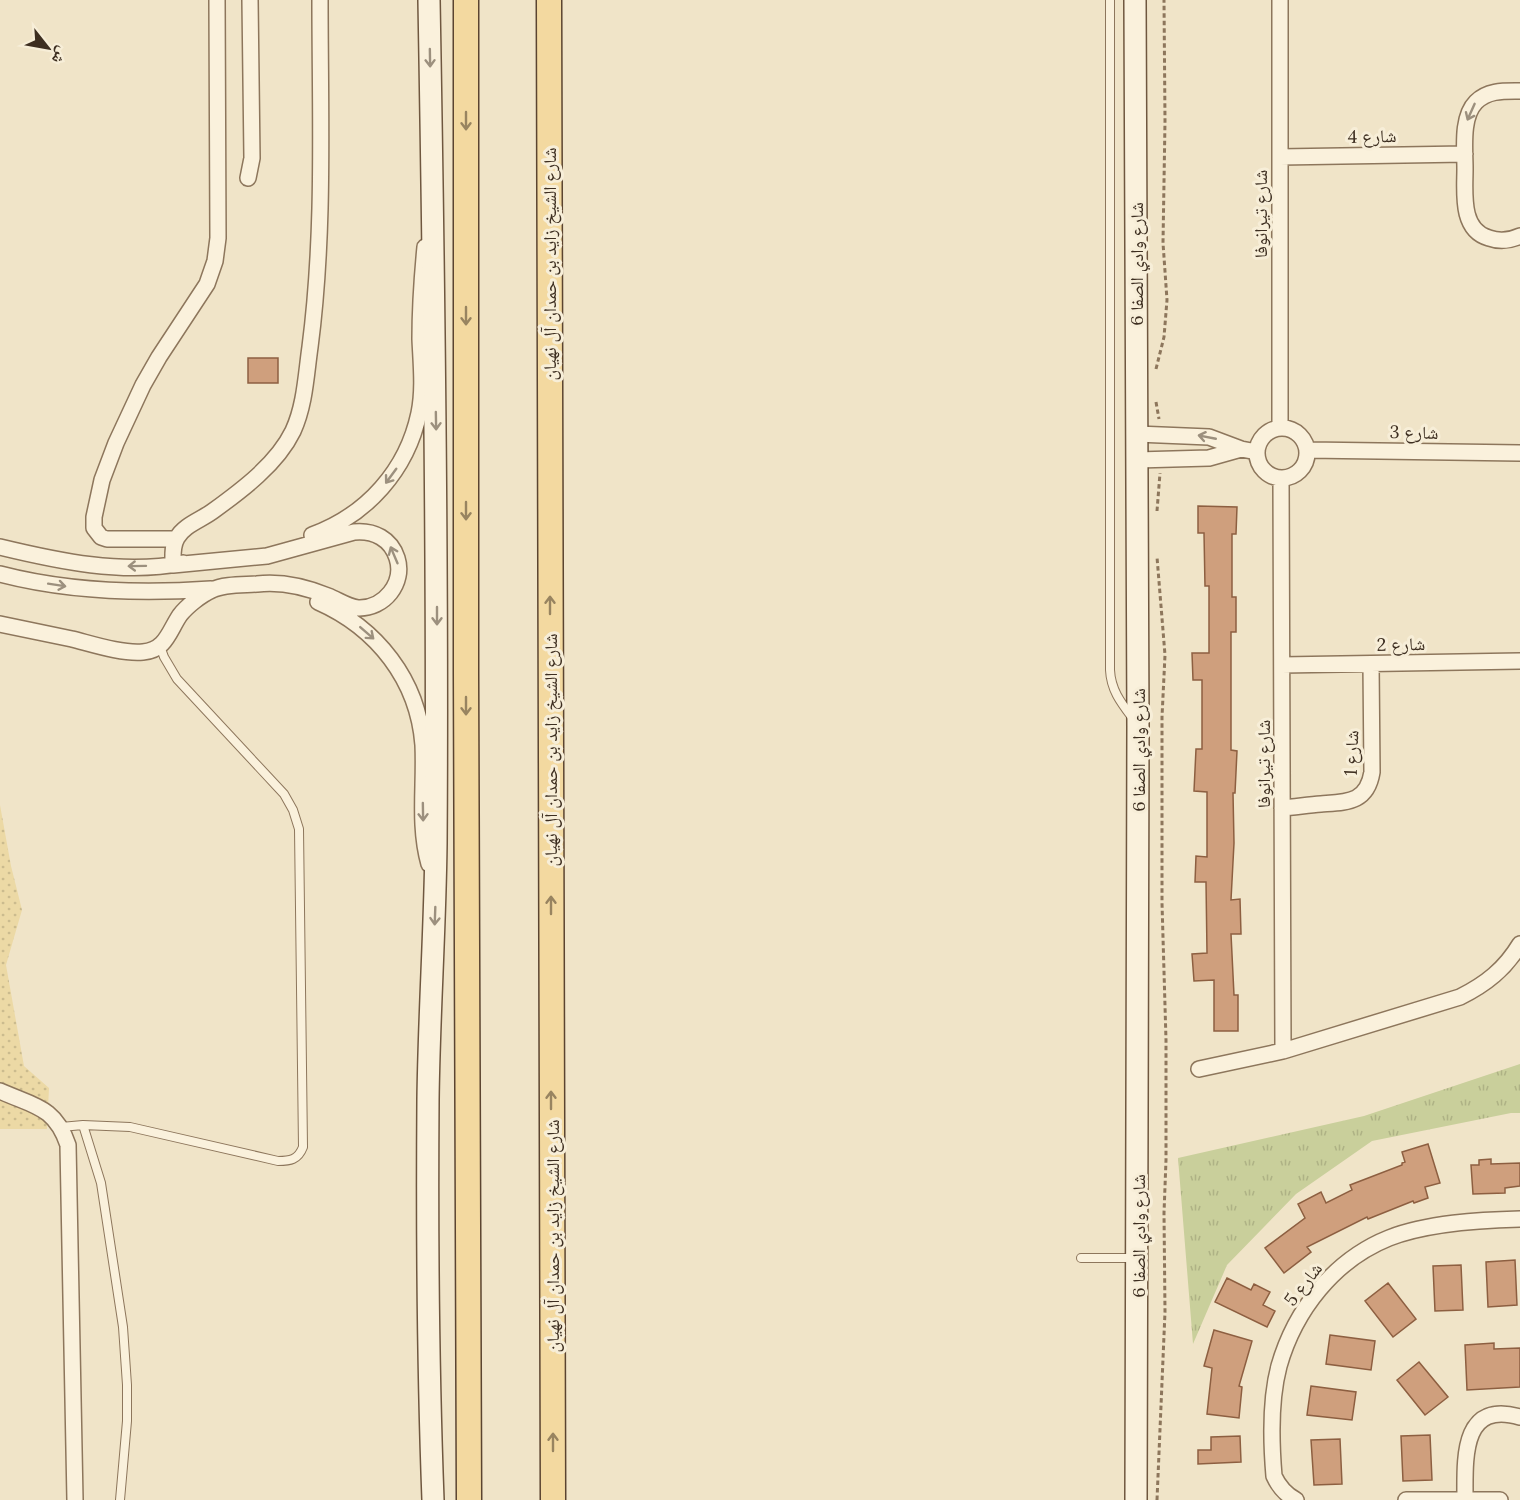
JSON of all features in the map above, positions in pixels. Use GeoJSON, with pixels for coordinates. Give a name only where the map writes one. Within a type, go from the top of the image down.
{"type":"FeatureCollection","features":[{"type":"Feature","properties":{"kind":"main road"},"geometry":{"type":"LineString","coordinates":[[466,0],[469,1500]]}},
{"type":"Feature","properties":{"kind":"main road","name":"شارع الشيخ زايد بن حمدان آل نهيان"},"geometry":{"type":"LineString","coordinates":[[549,0],[553,1500]]}},
{"type":"Feature","properties":{"kind":"street"},"geometry":{"type":"LineString","coordinates":[[176,539],[107,539],[97,533],[93,523],[102,480],[129,413],[159,357],[207,284],[215,261],[218,238],[217,0]]}},
{"type":"Feature","properties":{"kind":"street"},"geometry":{"type":"LineString","coordinates":[[248,178],[252,158],[250,0]]}},
{"type":"Feature","properties":{"kind":"street"},"geometry":{"type":"LineString","coordinates":[[173,565],[173,549],[182,531],[221,505],[276,458],[299,416],[311,339],[318,265],[320,0]]}},
{"type":"Feature","properties":{"kind":"street"},"geometry":{"type":"LineString","coordinates":[[429,0],[438,663],[436,884],[428,1098],[429,1400],[433,1500]]}},
{"type":"Feature","properties":{"kind":"street","name":"شارع وادي الصفا 6"},"geometry":{"type":"LineString","coordinates":[[1135,0],[1138,726],[1136,1500]]}},
{"type":"Feature","properties":{"kind":"street","name":"شارع تيرانوفا"},"geometry":{"type":"LineString","coordinates":[[1280,0],[1280,427]]}},
{"type":"Feature","properties":{"kind":"street"},"geometry":{"type":"LineString","coordinates":[[1520,91],[1486,94],[1470,109],[1467,119],[1465,154],[1466,209],[1474,229],[1485,237],[1497,241],[1511,240],[1520,236]]}},
{"type":"Feature","properties":{"kind":"street","name":"شارع 4"},"geometry":{"type":"LineString","coordinates":[[1280,157],[1465,154]]}},
{"type":"Feature","properties":{"kind":"street"},"geometry":{"type":"LineString","coordinates":[[173,565],[314,534],[348,518],[363,507],[389,479],[408,447],[419,411],[422,278],[432,194]]}},
{"type":"Feature","properties":{"kind":"street"},"geometry":{"type":"LineString","coordinates":[[1137,434],[1209,437],[1243,451],[1257,460],[1266,473],[1281,478],[1292,476],[1301,470],[1308,450],[1299,433],[1290,428],[1280,427],[1271,429],[1258,443],[1243,451],[1209,458],[1137,460]]}},
{"type":"Feature","properties":{"kind":"street"},"geometry":{"type":"LineString","coordinates":[[1166,434],[1166,459]]}},
{"type":"Feature","properties":{"kind":"street","name":"شارع 3"},"geometry":{"type":"LineString","coordinates":[[1308,450],[1520,453]]}},
{"type":"Feature","properties":{"kind":"street","name":"شارع تيرانوفا"},"geometry":{"type":"LineString","coordinates":[[1281,478],[1283,1051]]}},
{"type":"Feature","properties":{"kind":"street"},"geometry":{"type":"LineString","coordinates":[[0,547],[53,560],[132,567],[219,562],[267,556],[363,531],[386,541],[392,548],[399,572],[393,589],[381,601],[365,607],[349,605],[287,584],[259,584],[169,592],[92,590],[0,574]]}},
{"type":"Feature","properties":{"kind":"street"},"geometry":{"type":"LineString","coordinates":[[0,624],[98,646],[146,652],[166,641],[180,615],[213,589],[278,593],[312,600],[343,616],[364,630],[394,661],[411,693],[423,745],[424,837],[428,860],[436,884]]}},
{"type":"Feature","properties":{"kind":"street","name":"شارع 2"},"geometry":{"type":"LineString","coordinates":[[1282,665],[1520,661]]}},
{"type":"Feature","properties":{"kind":"street","name":"شارع 1"},"geometry":{"type":"LineString","coordinates":[[1282,808],[1346,802],[1361,795],[1367,789],[1372,772],[1371,664]]}},
{"type":"Feature","properties":{"kind":"street"},"geometry":{"type":"LineString","coordinates":[[1199,1069],[1283,1051],[1460,997],[1480,987],[1498,973],[1520,944]]}},
{"type":"Feature","properties":{"kind":"street"},"geometry":{"type":"LineString","coordinates":[[0,1091],[38,1106],[54,1118],[61,1127],[68,1145],[75,1500]]}},
{"type":"Feature","properties":{"kind":"street","name":"شارع 5"},"geometry":{"type":"LineString","coordinates":[[1296,1500],[1279,1486],[1274,1476],[1273,1398],[1279,1367],[1290,1337],[1305,1308],[1324,1283],[1365,1250],[1389,1238],[1413,1230],[1520,1219]]}},
{"type":"Feature","properties":{"kind":"street"},"geometry":{"type":"LineString","coordinates":[[1465,1499],[1465,1453],[1474,1428],[1483,1418],[1495,1413],[1507,1413],[1520,1417]]}},
{"type":"Feature","properties":{"kind":"street"},"geometry":{"type":"LineString","coordinates":[[1406,1500],[1500,1500]]}},
{"type":"Feature","properties":{"kind":"lane"},"geometry":{"type":"LineString","coordinates":[[1110,0],[1110,681],[1118,699],[1138,726]]}},
{"type":"Feature","properties":{"kind":"lane"},"geometry":{"type":"LineString","coordinates":[[61,1127],[118,1126],[153,1131],[214,1148],[278,1161],[291,1161],[297,1158],[303,1147],[299,829],[293,810],[284,794],[177,679],[160,646]]}},
{"type":"Feature","properties":{"kind":"lane"},"geometry":{"type":"LineString","coordinates":[[83,1125],[101,1183],[123,1327],[127,1421],[120,1500]]}},
{"type":"Feature","properties":{"kind":"lane"},"geometry":{"type":"LineString","coordinates":[[1081,1258],[1138,1258]]}},
{"type":"Feature","properties":{"kind":"path"},"geometry":{"type":"LineString","coordinates":[[1155,378],[1164,337],[1167,300],[1163,243],[1164,0]]}},
{"type":"Feature","properties":{"kind":"path"},"geometry":{"type":"LineString","coordinates":[[1156,399],[1166,434]]}},
{"type":"Feature","properties":{"kind":"path"},"geometry":{"type":"LineString","coordinates":[[1157,520],[1166,459]]}},
{"type":"Feature","properties":{"kind":"path"},"geometry":{"type":"LineString","coordinates":[[1157,550],[1165,654],[1162,717],[1162,903],[1166,1040],[1165,1312],[1157,1500]]}},
{"type":"Feature","properties":{"kind":"green space"},"geometry":{"type":"Polygon","coordinates":[[[1520,1064],[1520,1113],[1372,1141],[1296,1194],[1227,1265],[1193,1344],[1178,1158],[1364,1116],[1520,1064]]]}},
{"type":"Feature","properties":{"kind":"sand"},"geometry":{"type":"Polygon","coordinates":[[[0,805],[22,910],[6,965],[24,1066],[49,1088],[47,1129],[0,1129],[0,805]]]}},
{"type":"Feature","properties":{"kind":"building"},"geometry":{"type":"Polygon","coordinates":[[[248,358],[278,358],[278,383],[248,383],[248,358]]]}},
{"type":"Feature","properties":{"kind":"building"},"geometry":{"type":"Polygon","coordinates":[[[1198,506],[1237,507],[1236,534],[1232,534],[1232,597],[1236,597],[1236,632],[1231,632],[1231,750],[1237,751],[1235,793],[1233,793],[1234,843],[1231,900],[1240,899],[1241,934],[1231,934],[1234,995],[1238,995],[1238,1031],[1214,1031],[1214,980],[1194,981],[1192,954],[1207,953],[1206,882],[1195,882],[1196,856],[1207,857],[1207,792],[1194,791],[1196,749],[1202,749],[1202,680],[1193,680],[1192,653],[1209,653],[1209,586],[1205,586],[1204,533],[1198,533],[1198,506]]]}},
{"type":"Feature","properties":{"kind":"building"},"geometry":{"type":"Polygon","coordinates":[[[1428,1144],[1440,1183],[1425,1187],[1428,1198],[1414,1203],[1413,1201],[1368,1219],[1367,1217],[1307,1247],[1311,1252],[1284,1273],[1265,1248],[1305,1218],[1298,1204],[1321,1192],[1326,1203],[1352,1190],[1350,1185],[1402,1165],[1405,1162],[1402,1152],[1428,1144]]]}},
{"type":"Feature","properties":{"kind":"building"},"geometry":{"type":"Polygon","coordinates":[[[1491,1159],[1491,1164],[1520,1163],[1520,1186],[1505,1188],[1505,1193],[1473,1194],[1471,1165],[1479,1165],[1479,1160],[1491,1159]]]}},
{"type":"Feature","properties":{"kind":"building"},"geometry":{"type":"Polygon","coordinates":[[[1515,1260],[1517,1305],[1488,1307],[1486,1262],[1515,1260]]]}},
{"type":"Feature","properties":{"kind":"building"},"geometry":{"type":"Polygon","coordinates":[[[1461,1265],[1463,1310],[1435,1311],[1433,1266],[1461,1265]]]}},
{"type":"Feature","properties":{"kind":"building"},"geometry":{"type":"Polygon","coordinates":[[[1227,1278],[1251,1290],[1254,1284],[1270,1292],[1263,1305],[1275,1311],[1267,1327],[1215,1302],[1227,1278]]]}},
{"type":"Feature","properties":{"kind":"building"},"geometry":{"type":"Polygon","coordinates":[[[1388,1283],[1416,1319],[1393,1337],[1365,1301],[1388,1283]]]}},
{"type":"Feature","properties":{"kind":"building"},"geometry":{"type":"Polygon","coordinates":[[[1214,1330],[1252,1341],[1239,1386],[1242,1387],[1239,1418],[1207,1414],[1212,1368],[1204,1366],[1214,1330]]]}},
{"type":"Feature","properties":{"kind":"building"},"geometry":{"type":"Polygon","coordinates":[[[1330,1335],[1375,1341],[1371,1370],[1326,1364],[1330,1335]]]}},
{"type":"Feature","properties":{"kind":"building"},"geometry":{"type":"Polygon","coordinates":[[[1494,1343],[1494,1349],[1520,1348],[1520,1387],[1467,1390],[1465,1345],[1494,1343]]]}},
{"type":"Feature","properties":{"kind":"building"},"geometry":{"type":"Polygon","coordinates":[[[1419,1362],[1448,1397],[1425,1415],[1397,1380],[1419,1362]]]}},
{"type":"Feature","properties":{"kind":"building"},"geometry":{"type":"Polygon","coordinates":[[[1311,1386],[1356,1392],[1352,1420],[1307,1415],[1311,1386]]]}},
{"type":"Feature","properties":{"kind":"building"},"geometry":{"type":"Polygon","coordinates":[[[1430,1435],[1432,1480],[1403,1481],[1401,1436],[1430,1435]]]}},
{"type":"Feature","properties":{"kind":"building"},"geometry":{"type":"Polygon","coordinates":[[[1240,1436],[1241,1462],[1198,1464],[1198,1450],[1211,1450],[1211,1437],[1240,1436]]]}},
{"type":"Feature","properties":{"kind":"building"},"geometry":{"type":"Polygon","coordinates":[[[1340,1439],[1342,1484],[1314,1485],[1311,1440],[1340,1439]]]}}]}
